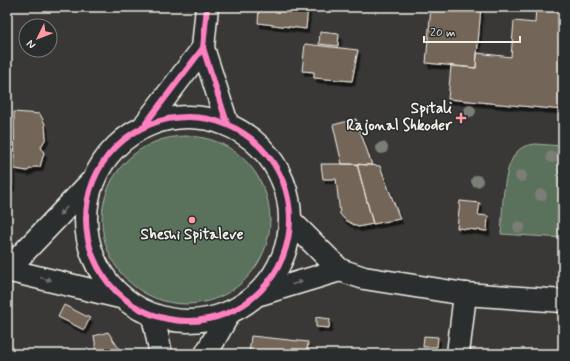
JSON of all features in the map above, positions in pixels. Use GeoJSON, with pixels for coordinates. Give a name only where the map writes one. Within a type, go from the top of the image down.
{"type":"FeatureCollection","features":[{"type":"Feature","properties":{"kind":"main road"},"geometry":{"type":"LineString","coordinates":[[208,7],[203,48],[227,123]]}},
{"type":"Feature","properties":{"kind":"main road"},"geometry":{"type":"LineString","coordinates":[[7,270],[90,183],[112,148],[146,124],[203,48]]}},
{"type":"Feature","properties":{"kind":"main road"},"geometry":{"type":"LineString","coordinates":[[146,124],[186,115],[227,123],[262,146],[285,181],[292,222],[283,261],[260,294]]}},
{"type":"Feature","properties":{"kind":"main road"},"geometry":{"type":"LineString","coordinates":[[90,183],[84,224],[95,264],[120,297]]}},
{"type":"Feature","properties":{"kind":"main road"},"geometry":{"type":"LineString","coordinates":[[292,222],[340,270],[364,278],[465,294],[563,301]]}},
{"type":"Feature","properties":{"kind":"main road"},"geometry":{"type":"LineString","coordinates":[[7,270],[120,297],[153,316],[191,322],[228,315],[260,294],[340,270]]}},
{"type":"Feature","properties":{"kind":"main road"},"geometry":{"type":"LineString","coordinates":[[458,354],[465,294]]}},
{"type":"Feature","properties":{"kind":"main road"},"geometry":{"type":"LineString","coordinates":[[206,354],[228,315]]}},
{"type":"Feature","properties":{"kind":"main road"},"geometry":{"type":"LineString","coordinates":[[153,316],[161,354]]}},
{"type":"Feature","properties":{"kind":"green space"},"geometry":{"type":"Polygon","coordinates":[[[186,136],[218,142],[233,150],[251,167],[264,188],[270,220],[264,252],[256,267],[239,285],[218,298],[186,304],[154,298],[139,290],[121,273],[108,252],[102,220],[108,188],[116,173],[133,155],[154,142],[186,136]]]}},
{"type":"Feature","properties":{"kind":"green space"},"geometry":{"type":"Polygon","coordinates":[[[535,144],[563,146],[563,238],[501,234],[504,186],[511,162],[516,153],[523,147],[535,144]]]}},
{"type":"Feature","properties":{"kind":"building"},"geometry":{"type":"Polygon","coordinates":[[[259,7],[308,7],[306,29],[258,23],[259,7]]]}},
{"type":"Feature","properties":{"kind":"building"},"geometry":{"type":"Polygon","coordinates":[[[431,7],[481,7],[476,68],[426,63],[431,7]]]}},
{"type":"Feature","properties":{"kind":"building"},"geometry":{"type":"Polygon","coordinates":[[[536,7],[563,7],[563,110],[448,99],[451,66],[476,68],[477,53],[511,57],[514,21],[535,23],[536,7]]]}},
{"type":"Feature","properties":{"kind":"building"},"geometry":{"type":"Polygon","coordinates":[[[320,32],[339,34],[338,46],[319,44],[320,32]]]}},
{"type":"Feature","properties":{"kind":"building"},"geometry":{"type":"Polygon","coordinates":[[[305,44],[358,50],[352,81],[314,78],[314,72],[302,71],[305,44]]]}},
{"type":"Feature","properties":{"kind":"building"},"geometry":{"type":"Polygon","coordinates":[[[14,112],[40,114],[45,124],[46,138],[41,147],[44,153],[40,167],[34,167],[27,171],[15,169],[14,112]]]}},
{"type":"Feature","properties":{"kind":"building"},"geometry":{"type":"Polygon","coordinates":[[[356,119],[372,165],[342,164],[333,125],[356,119]]]}},
{"type":"Feature","properties":{"kind":"building"},"geometry":{"type":"Polygon","coordinates":[[[7,155],[12,156],[12,186],[7,189],[7,155]]]}},
{"type":"Feature","properties":{"kind":"building"},"geometry":{"type":"Polygon","coordinates":[[[321,164],[357,164],[373,224],[358,227],[345,220],[340,214],[336,179],[323,179],[321,164]]]}},
{"type":"Feature","properties":{"kind":"building"},"geometry":{"type":"Polygon","coordinates":[[[357,164],[380,166],[400,219],[373,224],[357,164]]]}},
{"type":"Feature","properties":{"kind":"building"},"geometry":{"type":"Polygon","coordinates":[[[460,201],[480,203],[478,215],[488,216],[487,231],[457,228],[460,201]]]}},
{"type":"Feature","properties":{"kind":"building"},"geometry":{"type":"Polygon","coordinates":[[[64,305],[90,318],[84,330],[58,317],[64,305]]]}},
{"type":"Feature","properties":{"kind":"building"},"geometry":{"type":"Polygon","coordinates":[[[316,317],[330,319],[329,328],[316,327],[316,317]]]}},
{"type":"Feature","properties":{"kind":"building"},"geometry":{"type":"Polygon","coordinates":[[[108,332],[123,354],[97,354],[94,336],[108,332]]]}},
{"type":"Feature","properties":{"kind":"building"},"geometry":{"type":"Polygon","coordinates":[[[251,336],[308,342],[307,354],[249,354],[251,336]]]}},
{"type":"Feature","properties":{"kind":"building"},"geometry":{"type":"Polygon","coordinates":[[[424,336],[438,337],[437,347],[423,347],[424,336]]]}},
{"type":"Feature","properties":{"kind":"cycle path"},"geometry":{"type":"LineString","coordinates":[[207,7],[203,48],[227,123]]}},
{"type":"Feature","properties":{"kind":"cycle path"},"geometry":{"type":"LineString","coordinates":[[146,123],[203,48]]}},
{"type":"Feature","properties":{"kind":"cycle path"},"geometry":{"type":"LineString","coordinates":[[178,117],[198,117],[227,124],[253,140],[267,154],[283,180],[290,209],[290,219],[290,229],[283,258],[267,284],[253,298],[227,314],[218,317],[198,321],[178,321],[149,314],[123,298],[109,284],[93,258],[90,249],[86,229],[86,209],[93,180],[109,154],[123,140],[149,124],[158,121],[178,117]]}},
{"type":"Feature","properties":{"kind":"place","name":"Spitali Rajonal Shkoder"},"geometry":{"type":"Point","coordinates":[461,118]}},
{"type":"Feature","properties":{"kind":"place","name":"Sheshi Spitaleve"},"geometry":{"type":"Point","coordinates":[192,220]}}]}
